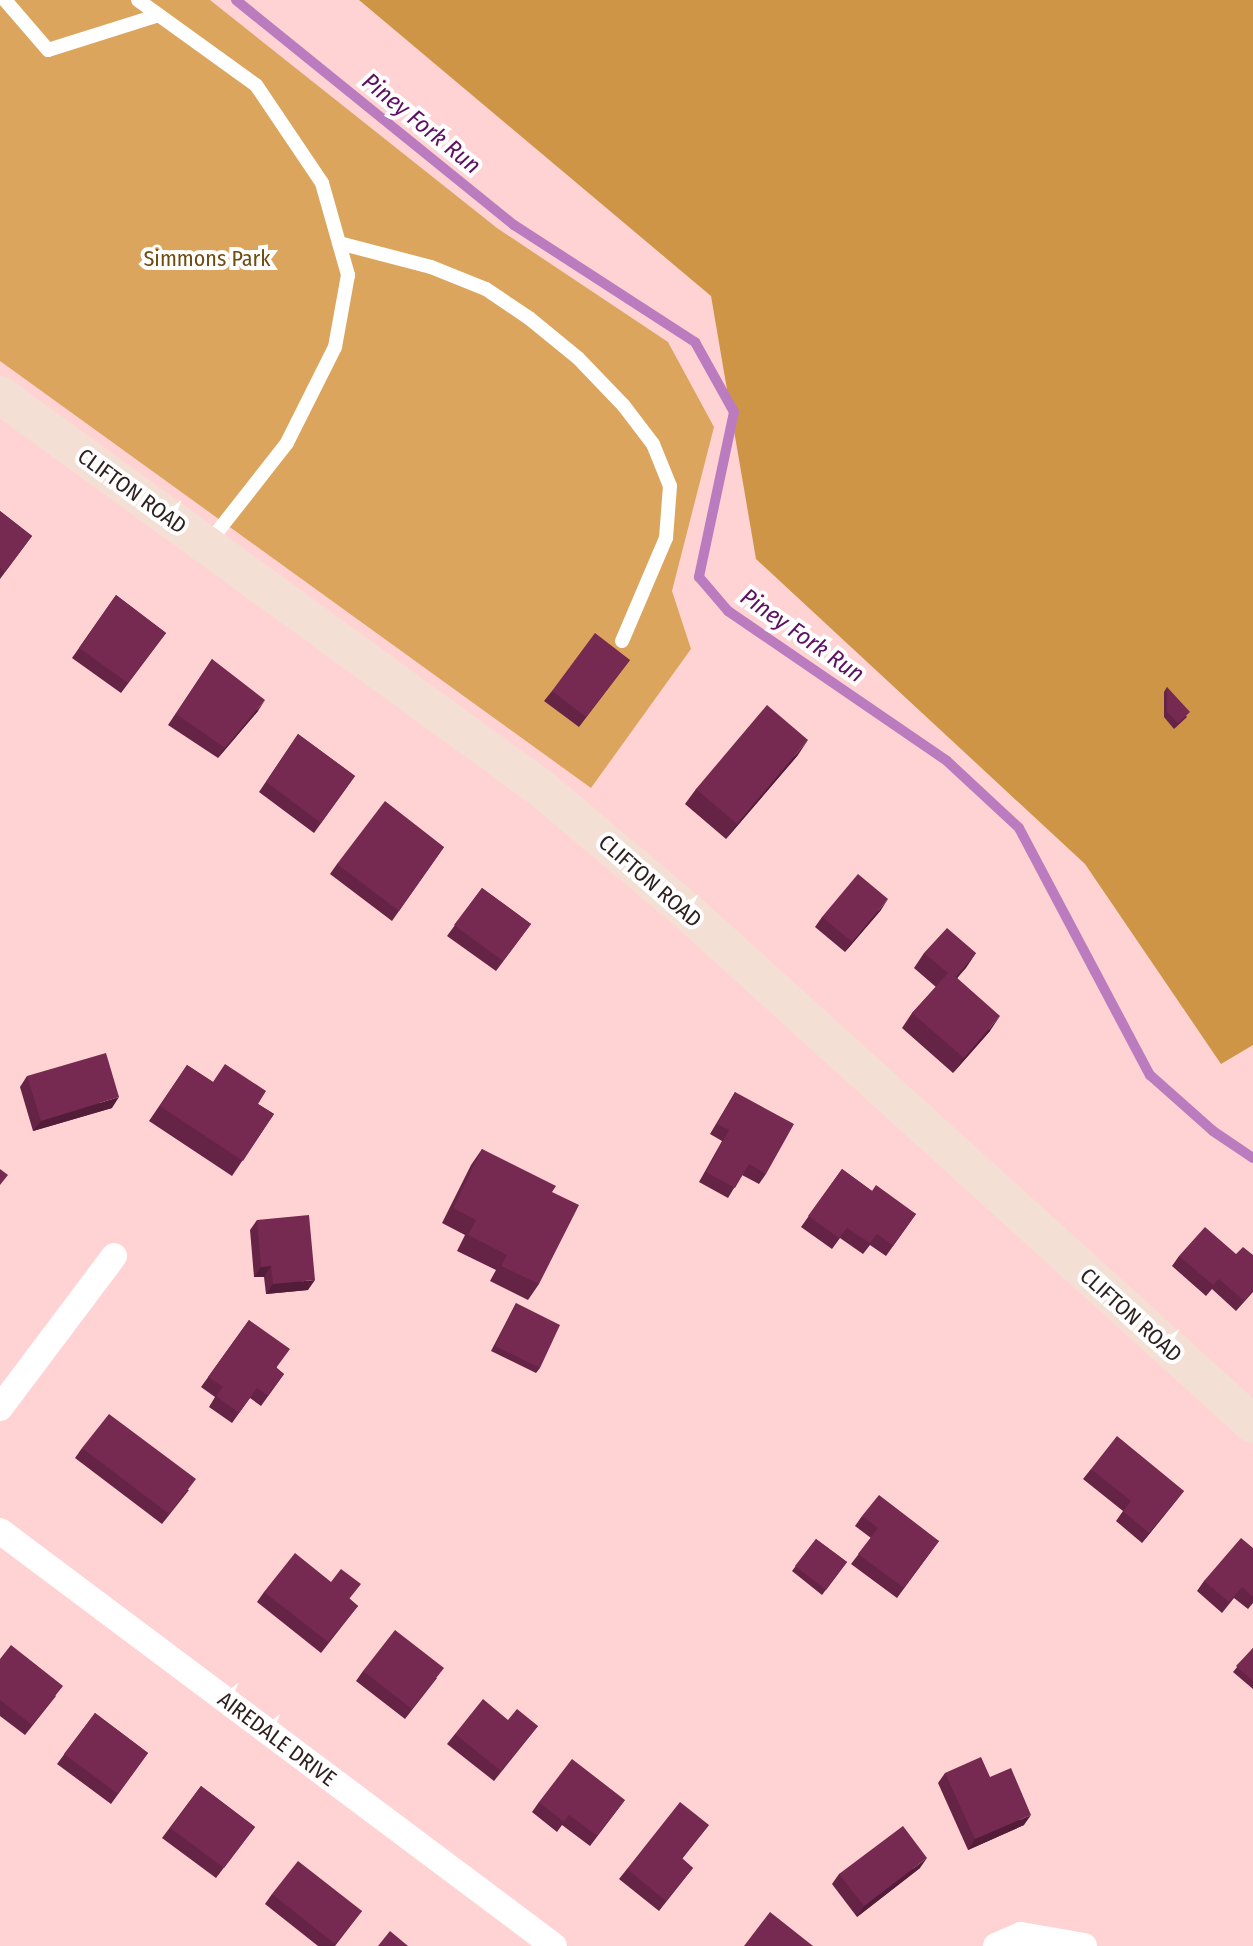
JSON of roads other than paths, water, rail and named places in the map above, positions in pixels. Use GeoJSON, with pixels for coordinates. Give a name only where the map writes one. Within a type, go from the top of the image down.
{"type":"FeatureCollection","features":[{"type":"Feature","properties":{"kind":"main road","name":"CLIFTON ROAD"},"geometry":{"type":"LineString","coordinates":[[0,395],[468,733],[622,856],[1253,1424]]}},
{"type":"Feature","properties":{"kind":"street"},"geometry":{"type":"LineString","coordinates":[[0,1408],[114,1256]]}},
{"type":"Feature","properties":{"kind":"street","name":"AIREDALE DRIVE"},"geometry":{"type":"LineString","coordinates":[[0,1531],[554,1946]]}},
{"type":"Feature","properties":{"kind":"street"},"geometry":{"type":"LineString","coordinates":[[996,1946],[1021,1935],[1084,1946]]}},
{"type":"Feature","properties":{"kind":"lane"},"geometry":{"type":"LineString","coordinates":[[5,0],[48,50],[159,15]]}},
{"type":"Feature","properties":{"kind":"lane"},"geometry":{"type":"LineString","coordinates":[[138,0],[256,85],[322,183],[348,275],[335,347],[287,443],[207,545]]}},
{"type":"Feature","properties":{"kind":"lane"},"geometry":{"type":"LineString","coordinates":[[339,243],[431,267],[486,289],[529,318],[578,358],[624,406],[653,444],[670,486],[666,538],[622,641]]}},
{"type":"Feature","properties":{"kind":"waterway","name":"Piney Fork Run"},"geometry":{"type":"LineString","coordinates":[[236,0],[514,225],[695,342],[734,412],[699,577],[728,611],[947,761],[1019,828],[1150,1075],[1213,1131],[1253,1158]]}},
{"type":"Feature","properties":{"kind":"park label","name":"Simmons Park"},"geometry":{"type":"Point","coordinates":[207,259]}}]}
